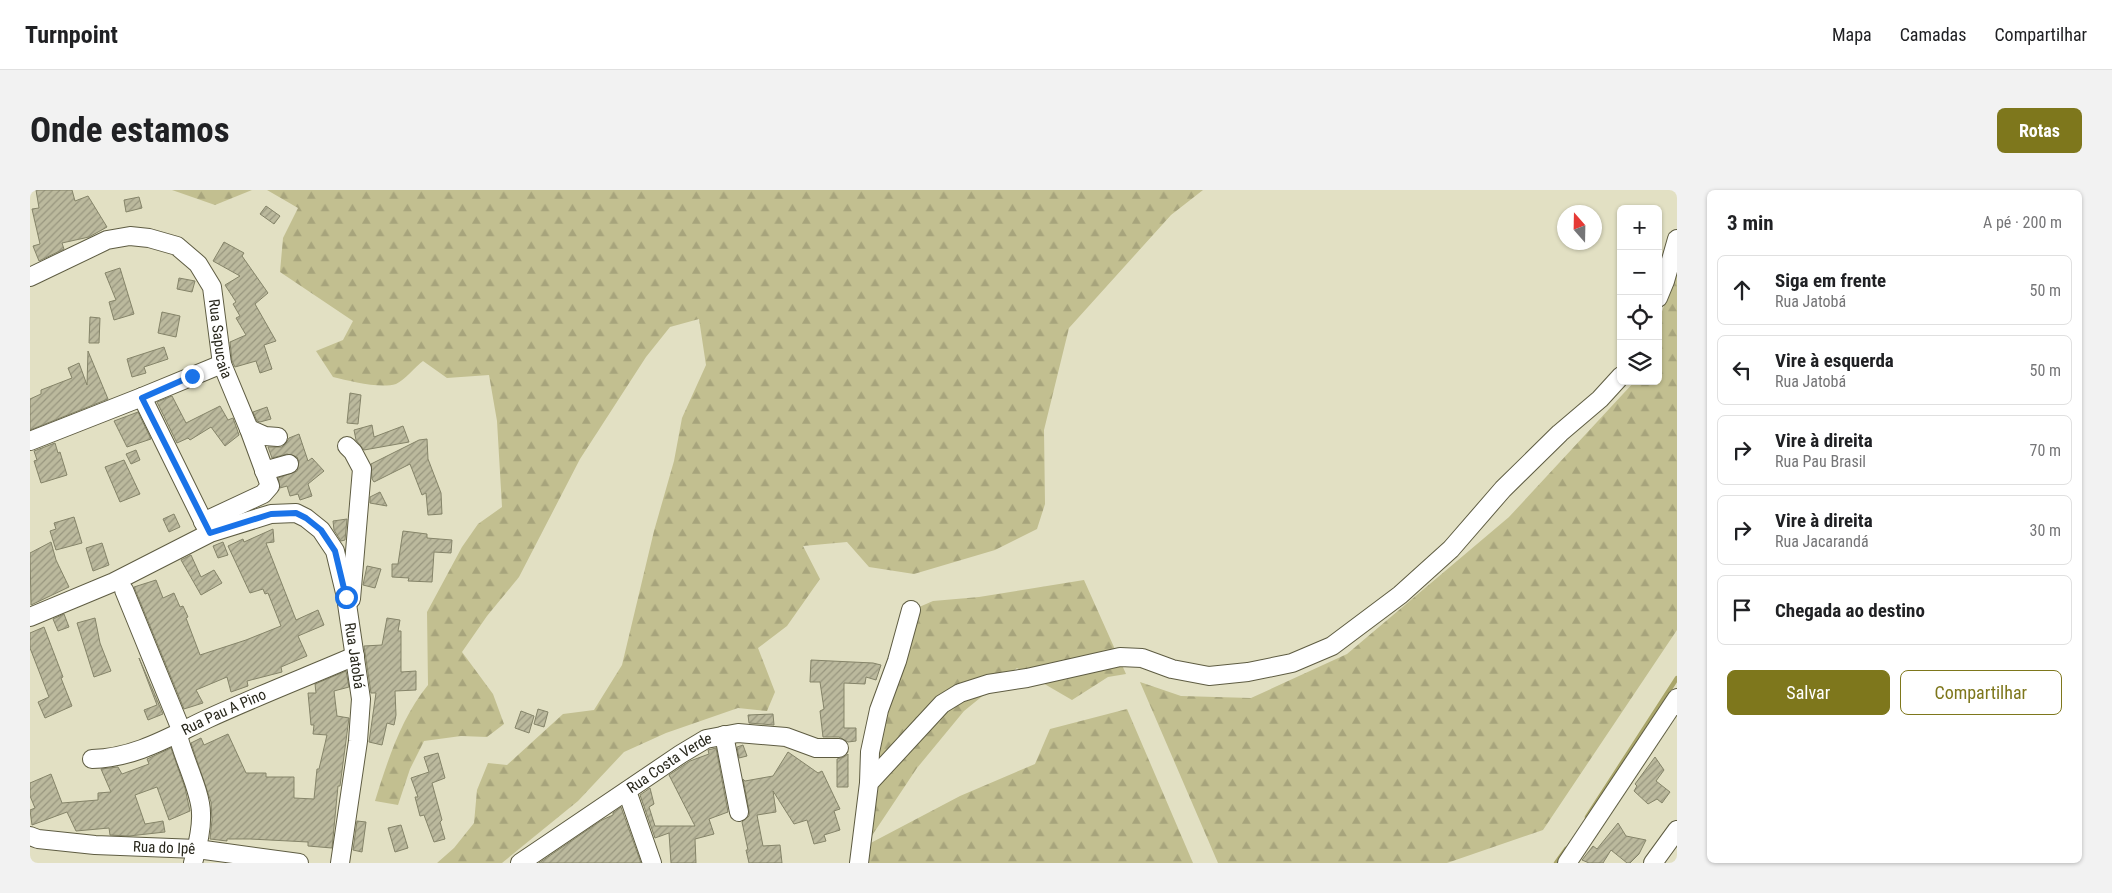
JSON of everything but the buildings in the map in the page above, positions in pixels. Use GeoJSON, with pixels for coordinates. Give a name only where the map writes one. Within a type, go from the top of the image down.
{"type":"FeatureCollection","features":[{"type":"Feature","properties":{"kind":"street","name":"Rua Sapucaia"},"geometry":{"type":"LineString","coordinates":[[30,277],[107,240],[130,236],[149,238],[177,246],[198,264],[212,287],[222,364],[270,486],[263,494],[206,528]]}},
{"type":"Feature","properties":{"kind":"street"},"geometry":{"type":"LineString","coordinates":[[1659,295],[1665,282],[1677,239]]}},
{"type":"Feature","properties":{"kind":"street"},"geometry":{"type":"LineString","coordinates":[[30,441],[142,398],[222,364]]}},
{"type":"Feature","properties":{"kind":"street"},"geometry":{"type":"LineString","coordinates":[[869,783],[942,704],[960,692],[1120,657],[1142,658],[1172,669],[1209,676],[1239,673],[1292,663],[1332,646],[1400,595],[1451,549],[1503,489],[1560,434],[1600,399],[1617,380]]}},
{"type":"Feature","properties":{"kind":"street"},"geometry":{"type":"LineString","coordinates":[[142,398],[206,528]]}},
{"type":"Feature","properties":{"kind":"street"},"geometry":{"type":"LineString","coordinates":[[249,429],[265,436],[278,437]]}},
{"type":"Feature","properties":{"kind":"street"},"geometry":{"type":"LineString","coordinates":[[347,446],[354,452],[362,469],[350,619]]}},
{"type":"Feature","properties":{"kind":"street"},"geometry":{"type":"LineString","coordinates":[[264,471],[288,464]]}},
{"type":"Feature","properties":{"kind":"street","name":"Rua Jatobá"},"geometry":{"type":"LineString","coordinates":[[30,617],[114,582],[206,528],[271,514],[296,513],[306,518],[321,530],[335,551],[350,619],[361,700],[361,722],[340,863]]}},
{"type":"Feature","properties":{"kind":"street"},"geometry":{"type":"LineString","coordinates":[[124,590],[180,733],[182,755],[202,812],[195,856]]}},
{"type":"Feature","properties":{"kind":"street"},"geometry":{"type":"LineString","coordinates":[[859,863],[869,783],[870,752],[878,710],[897,661],[911,610]]}},
{"type":"Feature","properties":{"kind":"street","name":"Rua Pau A Pino"},"geometry":{"type":"LineString","coordinates":[[92,759],[128,754],[355,656]]}},
{"type":"Feature","properties":{"kind":"street"},"geometry":{"type":"LineString","coordinates":[[1567,863],[1677,698]]}},
{"type":"Feature","properties":{"kind":"street","name":"Rua Costa Verde"},"geometry":{"type":"LineString","coordinates":[[520,863],[680,754],[706,739],[738,733],[786,737],[816,748],[839,748]]}},
{"type":"Feature","properties":{"kind":"street"},"geometry":{"type":"LineString","coordinates":[[724,736],[739,812]]}},
{"type":"Feature","properties":{"kind":"street"},"geometry":{"type":"LineString","coordinates":[[627,791],[652,863]]}},
{"type":"Feature","properties":{"kind":"street"},"geometry":{"type":"LineString","coordinates":[[1653,863],[1677,830]]}},
{"type":"Feature","properties":{"kind":"street","name":"Rua do Ipê"},"geometry":{"type":"LineString","coordinates":[[30,836],[94,846],[195,856],[299,863]]}},
{"type":"Feature","properties":{"kind":"green space"},"geometry":{"type":"Polygon","coordinates":[[[172,190],[252,190],[215,205],[172,190]]]}},
{"type":"Feature","properties":{"kind":"green space"},"geometry":{"type":"Polygon","coordinates":[[[267,190],[1203,190],[1171,215],[1069,328],[1044,430],[1045,504],[1037,529],[995,550],[914,574],[869,567],[847,542],[803,546],[820,579],[787,626],[758,648],[775,692],[767,711],[738,708],[666,733],[624,752],[578,801],[502,863],[437,863],[454,848],[474,823],[477,790],[488,763],[507,765],[563,714],[594,710],[622,665],[654,531],[674,461],[682,418],[706,365],[699,319],[670,327],[646,357],[580,459],[519,577],[487,616],[462,652],[493,694],[504,724],[487,737],[461,736],[424,741],[410,769],[398,805],[375,801],[396,740],[410,711],[428,685],[427,612],[462,547],[478,524],[502,507],[497,421],[489,375],[447,378],[423,361],[396,384],[382,386],[333,377],[316,351],[343,340],[353,321],[280,272],[283,238],[298,208],[267,190]]]}},
{"type":"Feature","properties":{"kind":"green space"},"geometry":{"type":"Polygon","coordinates":[[[1677,269],[1677,630],[1543,830],[1447,863],[1218,863],[1140,682],[1181,696],[1251,698],[1347,654],[1509,517],[1631,385],[1662,385],[1662,312],[1677,269]]]}},
{"type":"Feature","properties":{"kind":"green space"},"geometry":{"type":"Polygon","coordinates":[[[1084,580],[1126,674],[1108,677],[1072,700],[1017,668],[964,711],[917,768],[865,846],[960,796],[1035,764],[1050,729],[1127,709],[1193,863],[866,863],[864,847],[869,713],[903,614],[933,601],[979,597],[1084,580]]]}},
{"type":"Feature","properties":{"kind":"waterway"},"geometry":{"type":"LineString","coordinates":[[1587,817],[1677,678]]}},
{"type":"Feature","properties":{"kind":"waterway"},"geometry":{"type":"LineString","coordinates":[[1556,863],[1566,849]]}},
{"type":"Feature","properties":{"kind":"route"},"geometry":{"type":"LineString","coordinates":[[192,376],[142,398],[210,533],[271,514],[296,513],[321,530],[335,551],[346,597]]}}]}
